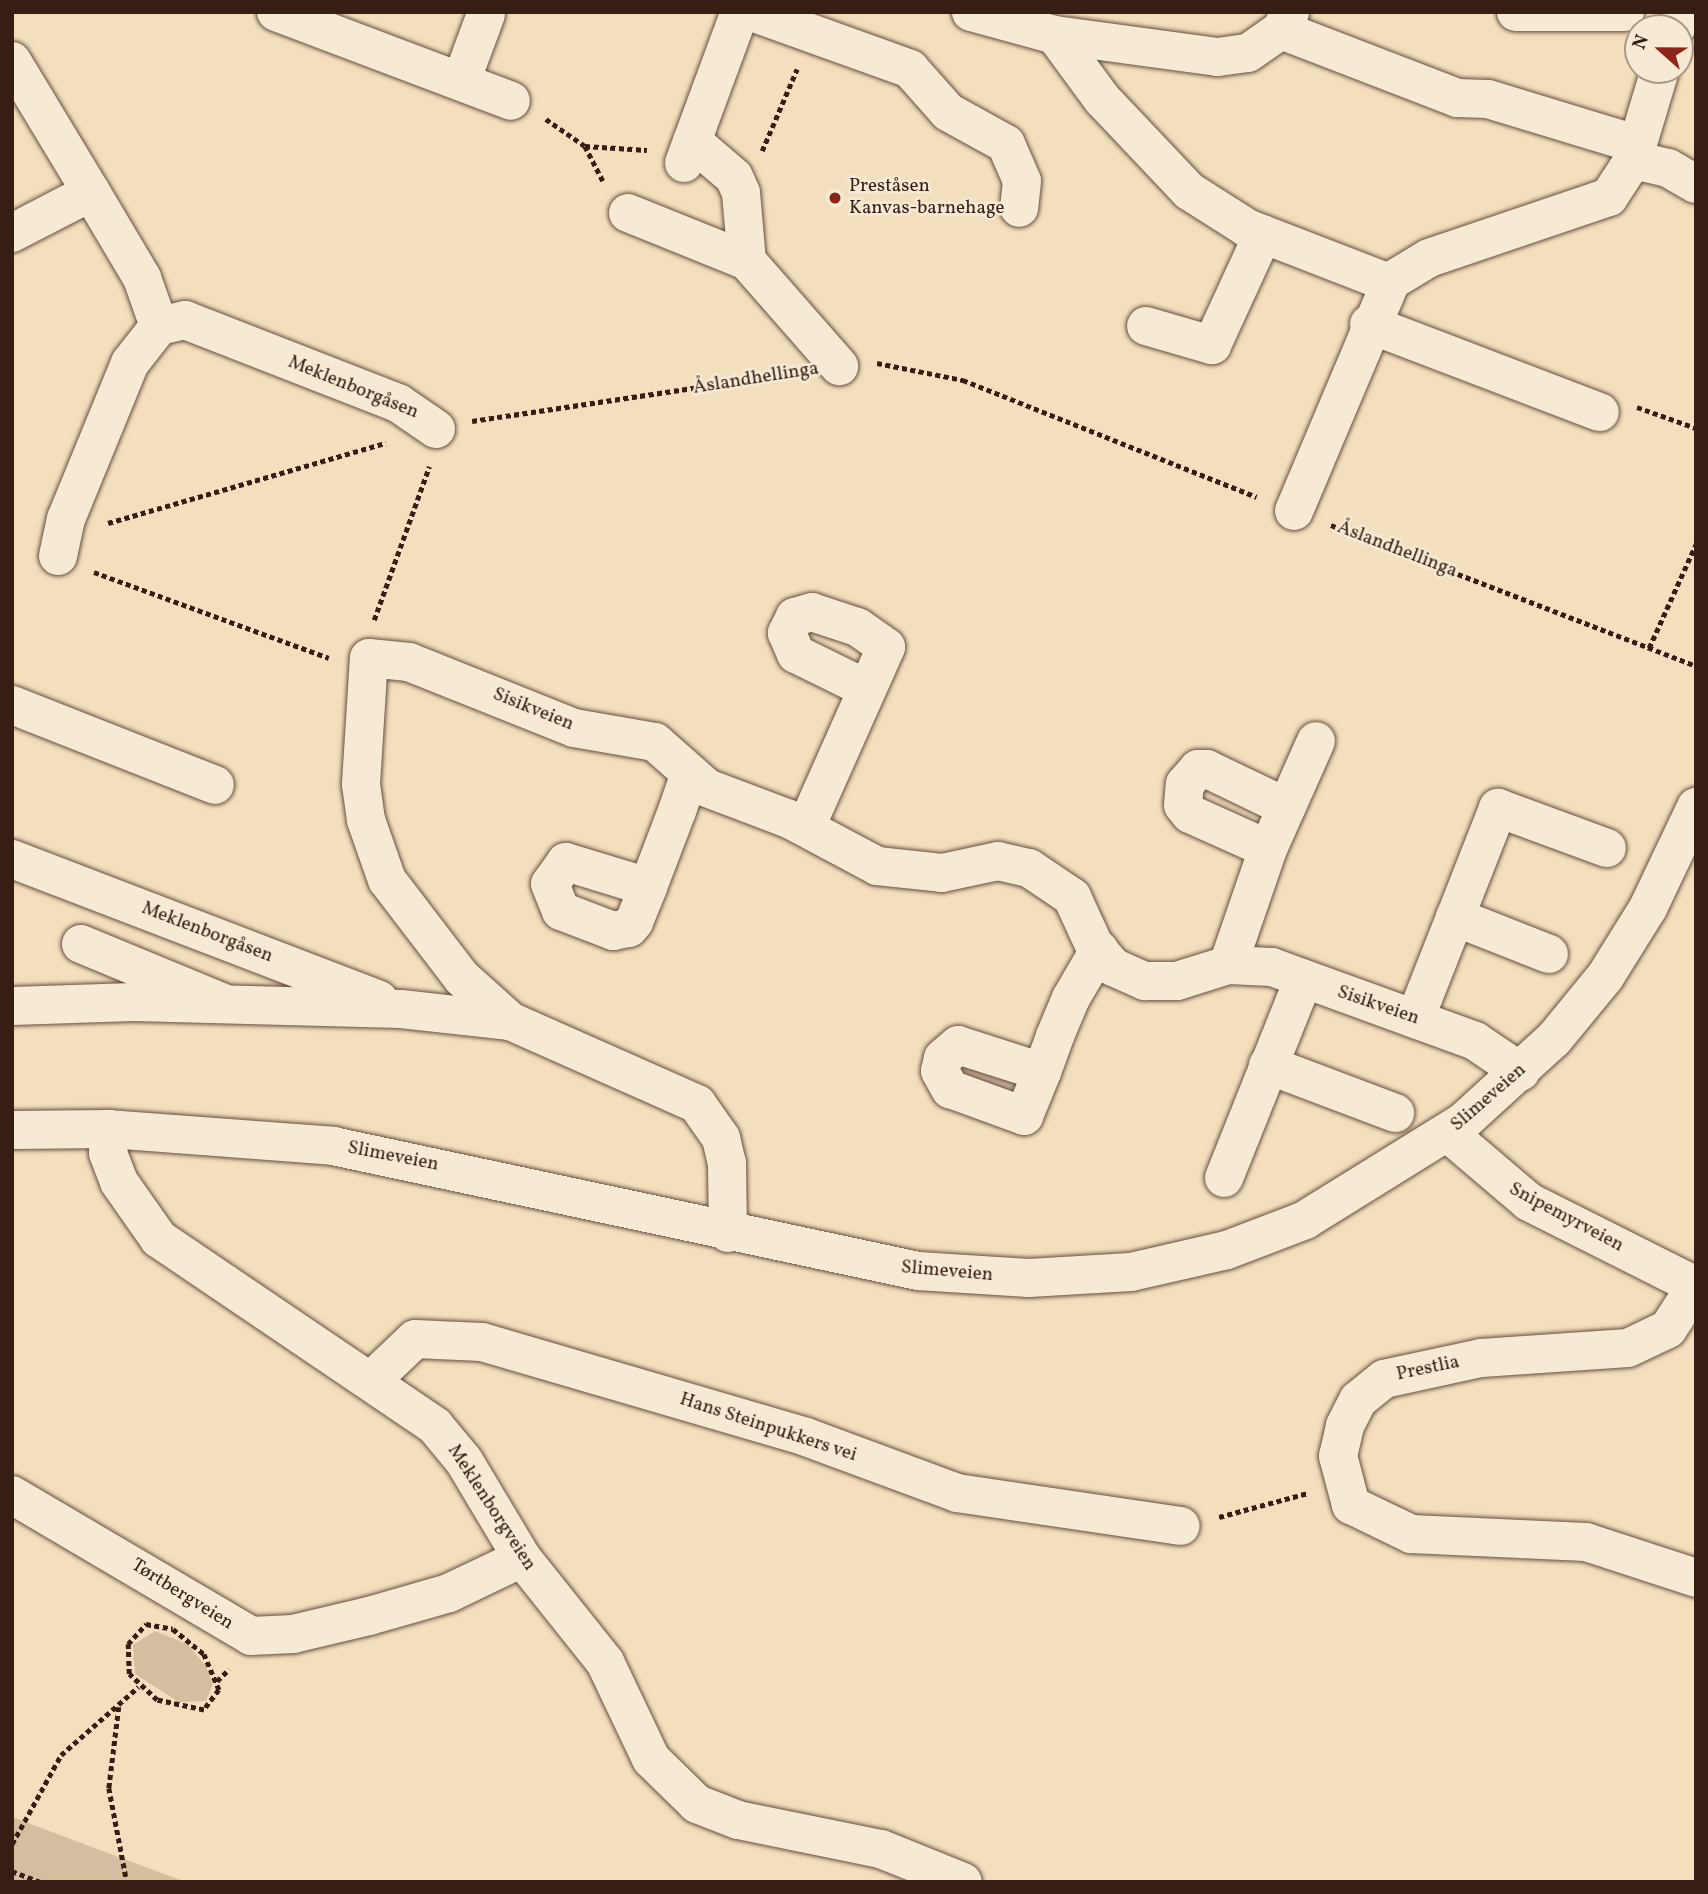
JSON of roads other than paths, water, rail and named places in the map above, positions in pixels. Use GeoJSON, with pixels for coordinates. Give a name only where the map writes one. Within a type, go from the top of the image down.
{"type":"FeatureCollection","features":[{"type":"Feature","properties":{"kind":"street"},"geometry":{"type":"LineString","coordinates":[[276,12],[462,79],[511,101]]}},
{"type":"Feature","properties":{"kind":"street"},"geometry":{"type":"LineString","coordinates":[[628,213],[747,261],[741,193],[734,177],[688,152],[740,12]]}},
{"type":"Feature","properties":{"kind":"street"},"geometry":{"type":"LineString","coordinates":[[752,12],[818,26],[910,69],[948,113],[1006,144],[1022,181],[1019,208]]}},
{"type":"Feature","properties":{"kind":"street"},"geometry":{"type":"LineString","coordinates":[[971,12],[1055,35],[1218,57],[1248,53],[1285,21],[1457,98],[1488,99],[1634,152],[1696,184]]}},
{"type":"Feature","properties":{"kind":"street"},"geometry":{"type":"LineString","coordinates":[[1516,12],[1625,12]]}},
{"type":"Feature","properties":{"kind":"street"},"geometry":{"type":"LineString","coordinates":[[462,79],[486,14]]}},
{"type":"Feature","properties":{"kind":"street"},"geometry":{"type":"LineString","coordinates":[[1055,35],[1169,172],[1263,234],[1389,283]]}},
{"type":"Feature","properties":{"kind":"street"},"geometry":{"type":"LineString","coordinates":[[12,61],[52,130],[82,195],[142,278],[159,326],[130,363],[66,519],[58,556]]}},
{"type":"Feature","properties":{"kind":"street"},"geometry":{"type":"LineString","coordinates":[[1294,511],[1369,324],[1389,283],[1430,258],[1585,209],[1609,197],[1634,152],[1656,84]]}},
{"type":"Feature","properties":{"kind":"street"},"geometry":{"type":"LineString","coordinates":[[12,233],[82,195]]}},
{"type":"Feature","properties":{"kind":"street"},"geometry":{"type":"LineString","coordinates":[[1146,326],[1212,345],[1263,234]]}},
{"type":"Feature","properties":{"kind":"street","name":"Åslandhellinga"},"geometry":{"type":"LineString","coordinates":[[747,261],[839,366]]}},
{"type":"Feature","properties":{"kind":"street","name":"Meklenborgåsen"},"geometry":{"type":"LineString","coordinates":[[159,326],[185,320],[398,403],[436,429]]}},
{"type":"Feature","properties":{"kind":"street"},"geometry":{"type":"LineString","coordinates":[[1369,324],[1600,412]]}},
{"type":"Feature","properties":{"kind":"street","name":"Meklenborgåsen"},"geometry":{"type":"LineString","coordinates":[[369,658],[361,784],[366,820],[387,880],[462,978],[510,1021]]}},
{"type":"Feature","properties":{"kind":"street","name":"Sisikveien"},"geometry":{"type":"LineString","coordinates":[[369,658],[409,662],[574,728],[654,742],[707,788],[806,827],[848,854],[911,873],[998,861],[1029,868],[1072,897],[1098,950],[1113,967],[1145,981],[1177,981],[1228,965],[1248,962],[1415,1019],[1497,1052],[1521,1072]]}},
{"type":"Feature","properties":{"kind":"street"},"geometry":{"type":"LineString","coordinates":[[806,827],[865,688]]}},
{"type":"Feature","properties":{"kind":"street"},"geometry":{"type":"LineString","coordinates":[[12,705],[215,785]]}},
{"type":"Feature","properties":{"kind":"street"},"geometry":{"type":"LineString","coordinates":[[1228,965],[1268,849],[1316,741]]}},
{"type":"Feature","properties":{"kind":"street"},"geometry":{"type":"LineString","coordinates":[[1268,849],[1190,814],[1183,805],[1185,783],[1207,769],[1286,807]]}},
{"type":"Feature","properties":{"kind":"street"},"geometry":{"type":"LineString","coordinates":[[648,887],[690,773]]}},
{"type":"Feature","properties":{"kind":"street","name":"Slimeveien"},"geometry":{"type":"LineString","coordinates":[[12,1130],[109,1129],[356,1150],[728,1233],[975,1277],[1131,1272],[1227,1250],[1305,1220],[1448,1133],[1521,1072],[1580,1009],[1628,942],[1696,807]]}},
{"type":"Feature","properties":{"kind":"street"},"geometry":{"type":"LineString","coordinates":[[1415,1019],[1498,808],[1608,848]]}},
{"type":"Feature","properties":{"kind":"street","name":"Meklenborgåsen"},"geometry":{"type":"LineString","coordinates":[[12,859],[401,1009]]}},
{"type":"Feature","properties":{"kind":"street"},"geometry":{"type":"LineString","coordinates":[[1455,917],[1549,954]]}},
{"type":"Feature","properties":{"kind":"street"},"geometry":{"type":"LineString","coordinates":[[81,944],[232,1007]]}},
{"type":"Feature","properties":{"kind":"street"},"geometry":{"type":"LineString","coordinates":[[1042,1072],[1098,950]]}},
{"type":"Feature","properties":{"kind":"street"},"geometry":{"type":"LineString","coordinates":[[1224,1178],[1303,980]]}},
{"type":"Feature","properties":{"kind":"street","name":"Meklenborgåsen"},"geometry":{"type":"LineString","coordinates":[[12,1006],[134,1002],[232,1007],[401,1009],[510,1021],[697,1104],[721,1138],[727,1163],[728,1233]]}},
{"type":"Feature","properties":{"kind":"street"},"geometry":{"type":"LineString","coordinates":[[1268,1065],[1395,1113]]}},
{"type":"Feature","properties":{"kind":"street","name":"Meklenborgveien"},"geometry":{"type":"LineString","coordinates":[[109,1129],[108,1153],[118,1182],[159,1239],[372,1380],[435,1426],[464,1461],[522,1558],[605,1662],[651,1759],[698,1804],[738,1820],[890,1851],[963,1882]]}},
{"type":"Feature","properties":{"kind":"street","name":"Snipemyrveien"},"geometry":{"type":"LineString","coordinates":[[1448,1133],[1529,1202],[1696,1286]]}},
{"type":"Feature","properties":{"kind":"street","name":"Prestlia"},"geometry":{"type":"LineString","coordinates":[[1696,1286],[1668,1329],[1628,1348],[1482,1358],[1384,1378],[1358,1400],[1345,1426],[1342,1483],[1351,1505],[1411,1534],[1586,1542],[1696,1578]]}},
{"type":"Feature","properties":{"kind":"street","name":"Hans Steinpukkers vei"},"geometry":{"type":"LineString","coordinates":[[372,1380],[415,1339],[482,1342],[796,1434],[957,1493],[1181,1526]]}},
{"type":"Feature","properties":{"kind":"street","name":"Tørtbergveien"},"geometry":{"type":"LineString","coordinates":[[12,1495],[251,1636],[293,1634],[449,1593],[522,1558]]}},
{"type":"Feature","properties":{"kind":"place","name":"Preståsen Kanvas-barnehage"},"geometry":{"type":"Point","coordinates":[835,198]}}]}
